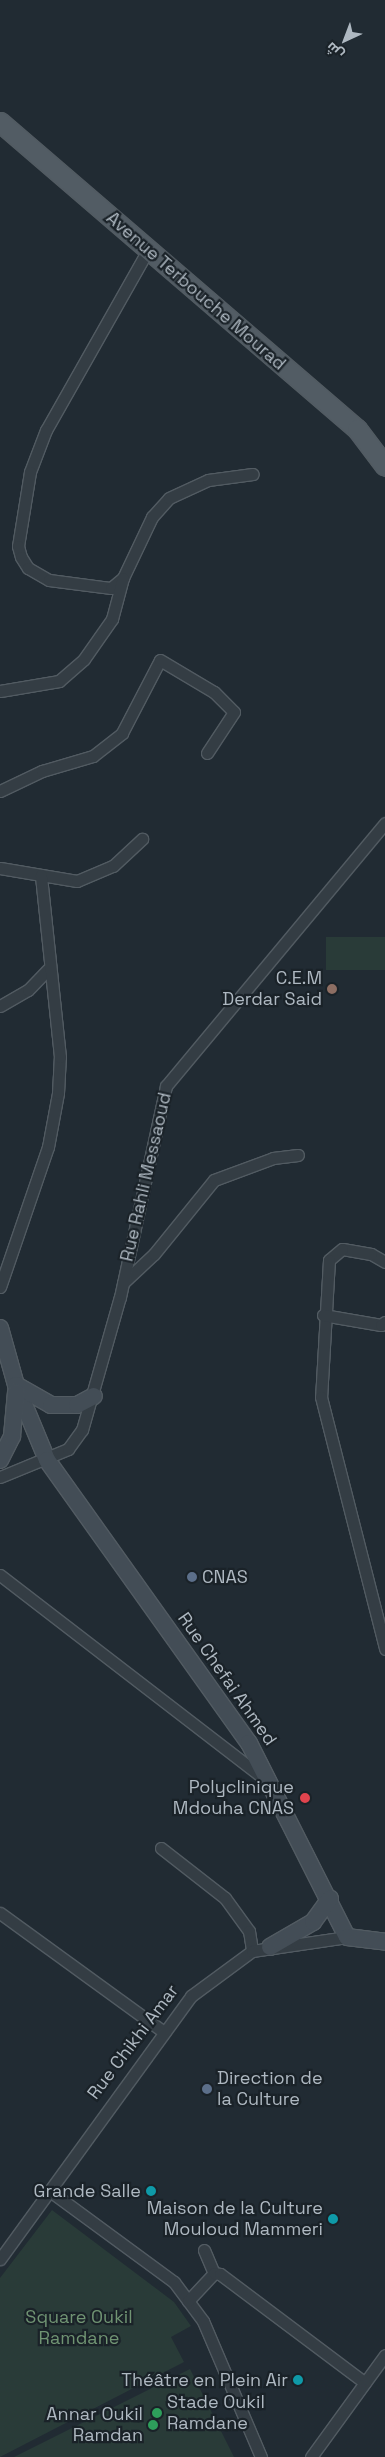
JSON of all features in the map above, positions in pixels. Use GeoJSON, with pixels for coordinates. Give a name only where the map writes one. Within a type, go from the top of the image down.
{"type":"FeatureCollection","features":[{"type":"Feature","properties":{"kind":"main road","name":"Avenue Terbouche Mourad"},"geometry":{"type":"LineString","coordinates":[[0,122],[357,430],[385,466]]}},
{"type":"Feature","properties":{"kind":"street"},"geometry":{"type":"LineString","coordinates":[[123,578],[111,588],[49,580],[28,568],[18,546],[30,472],[46,430],[148,250]]}},
{"type":"Feature","properties":{"kind":"street"},"geometry":{"type":"LineString","coordinates":[[0,691],[59,681],[84,659],[112,619],[123,578],[152,517],[168,498],[208,480],[253,474]]}},
{"type":"Feature","properties":{"kind":"street"},"geometry":{"type":"LineString","coordinates":[[0,791],[42,771],[93,756],[122,733],[160,660],[214,692],[234,712],[207,753]]}},
{"type":"Feature","properties":{"kind":"street","name":"Rue Rahli Messaoud"},"geometry":{"type":"LineString","coordinates":[[0,1477],[48,1460],[77,1440],[94,1396],[122,1283],[166,1086],[385,823]]}},
{"type":"Feature","properties":{"kind":"street"},"geometry":{"type":"LineString","coordinates":[[0,868],[77,881],[113,866],[142,840]]}},
{"type":"Feature","properties":{"kind":"street"},"geometry":{"type":"LineString","coordinates":[[0,1287],[48,1147],[58,1093],[60,1057],[48,969],[41,875]]}},
{"type":"Feature","properties":{"kind":"street"},"geometry":{"type":"LineString","coordinates":[[0,1006],[28,990],[48,969]]}},
{"type":"Feature","properties":{"kind":"street"},"geometry":{"type":"LineString","coordinates":[[122,1283],[154,1254],[214,1180],[274,1158],[298,1155]]}},
{"type":"Feature","properties":{"kind":"street"},"geometry":{"type":"LineString","coordinates":[[385,1262],[371,1254],[342,1249],[329,1260],[323,1315],[322,1397],[385,1649]]}},
{"type":"Feature","properties":{"kind":"street"},"geometry":{"type":"LineString","coordinates":[[323,1315],[381,1325],[385,1322]]}},
{"type":"Feature","properties":{"kind":"street"},"geometry":{"type":"LineString","coordinates":[[0,1328],[16,1385],[16,1421],[8,1449],[0,1460]]}},
{"type":"Feature","properties":{"kind":"street"},"geometry":{"type":"LineString","coordinates":[[16,1385],[51,1406],[77,1405],[94,1396]]}},
{"type":"Feature","properties":{"kind":"street","name":"Rue Chefai Ahmed"},"geometry":{"type":"LineString","coordinates":[[16,1385],[48,1460],[249,1743],[330,1899],[347,1937]]}},
{"type":"Feature","properties":{"kind":"street"},"geometry":{"type":"LineString","coordinates":[[0,1574],[272,1785]]}},
{"type":"Feature","properties":{"kind":"street"},"geometry":{"type":"LineString","coordinates":[[161,1848],[225,1898],[248,1931],[252,1951]]}},
{"type":"Feature","properties":{"kind":"street"},"geometry":{"type":"LineString","coordinates":[[270,1946],[313,1922],[330,1899]]}},
{"type":"Feature","properties":{"kind":"street"},"geometry":{"type":"LineString","coordinates":[[0,1913],[164,2032]]}},
{"type":"Feature","properties":{"kind":"street","name":"Rue Chikhi Amar"},"geometry":{"type":"LineString","coordinates":[[0,2259],[191,1996],[252,1951],[270,1946],[347,1937],[385,1942]]}},
{"type":"Feature","properties":{"kind":"street"},"geometry":{"type":"LineString","coordinates":[[50,2191],[174,2282],[203,2321],[261,2457]]}},
{"type":"Feature","properties":{"kind":"street"},"geometry":{"type":"LineString","coordinates":[[204,2250],[214,2273],[365,2383]]}},
{"type":"Feature","properties":{"kind":"street"},"geometry":{"type":"LineString","coordinates":[[188,2301],[214,2273]]}},
{"type":"Feature","properties":{"kind":"street"},"geometry":{"type":"LineString","coordinates":[[311,2457],[385,2355]]}},
{"type":"Feature","properties":{"kind":"green space"},"geometry":{"type":"Polygon","coordinates":[[[326,937],[385,937],[385,970],[326,970],[326,937]]]}},
{"type":"Feature","properties":{"kind":"green space","name":"Square Oukil Ramdane"},"geometry":{"type":"Polygon","coordinates":[[[52,2210],[174,2302],[191,2326],[171,2337],[184,2362],[0,2457],[0,2278],[52,2210]]]}},
{"type":"Feature","properties":{"kind":"green space","name":"Stade Oukil Ramdane"},"geometry":{"type":"Polygon","coordinates":[[[190,2369],[234,2457],[14,2457],[190,2369]]]}},
{"type":"Feature","properties":{"kind":"place","name":"C.E.M Derdar Said"},"geometry":{"type":"Point","coordinates":[332,989]}},
{"type":"Feature","properties":{"kind":"place","name":"CNAS"},"geometry":{"type":"Point","coordinates":[192,1577]}},
{"type":"Feature","properties":{"kind":"place","name":"Polyclinique Mdouha CNAS"},"geometry":{"type":"Point","coordinates":[305,1798]}},
{"type":"Feature","properties":{"kind":"place","name":"Direction de la Culture"},"geometry":{"type":"Point","coordinates":[207,2089]}},
{"type":"Feature","properties":{"kind":"place","name":"Grande Salle"},"geometry":{"type":"Point","coordinates":[151,2191]}},
{"type":"Feature","properties":{"kind":"place","name":"Maison de la Culture Mouloud Mammeri"},"geometry":{"type":"Point","coordinates":[333,2219]}},
{"type":"Feature","properties":{"kind":"place","name":"Théâtre en Plein Air"},"geometry":{"type":"Point","coordinates":[298,2380]}},
{"type":"Feature","properties":{"kind":"place","name":"Stade Oukil Ramdane"},"geometry":{"type":"Point","coordinates":[157,2413]}},
{"type":"Feature","properties":{"kind":"place","name":"Annar Oukil Ramdan"},"geometry":{"type":"Point","coordinates":[153,2425]}}]}
